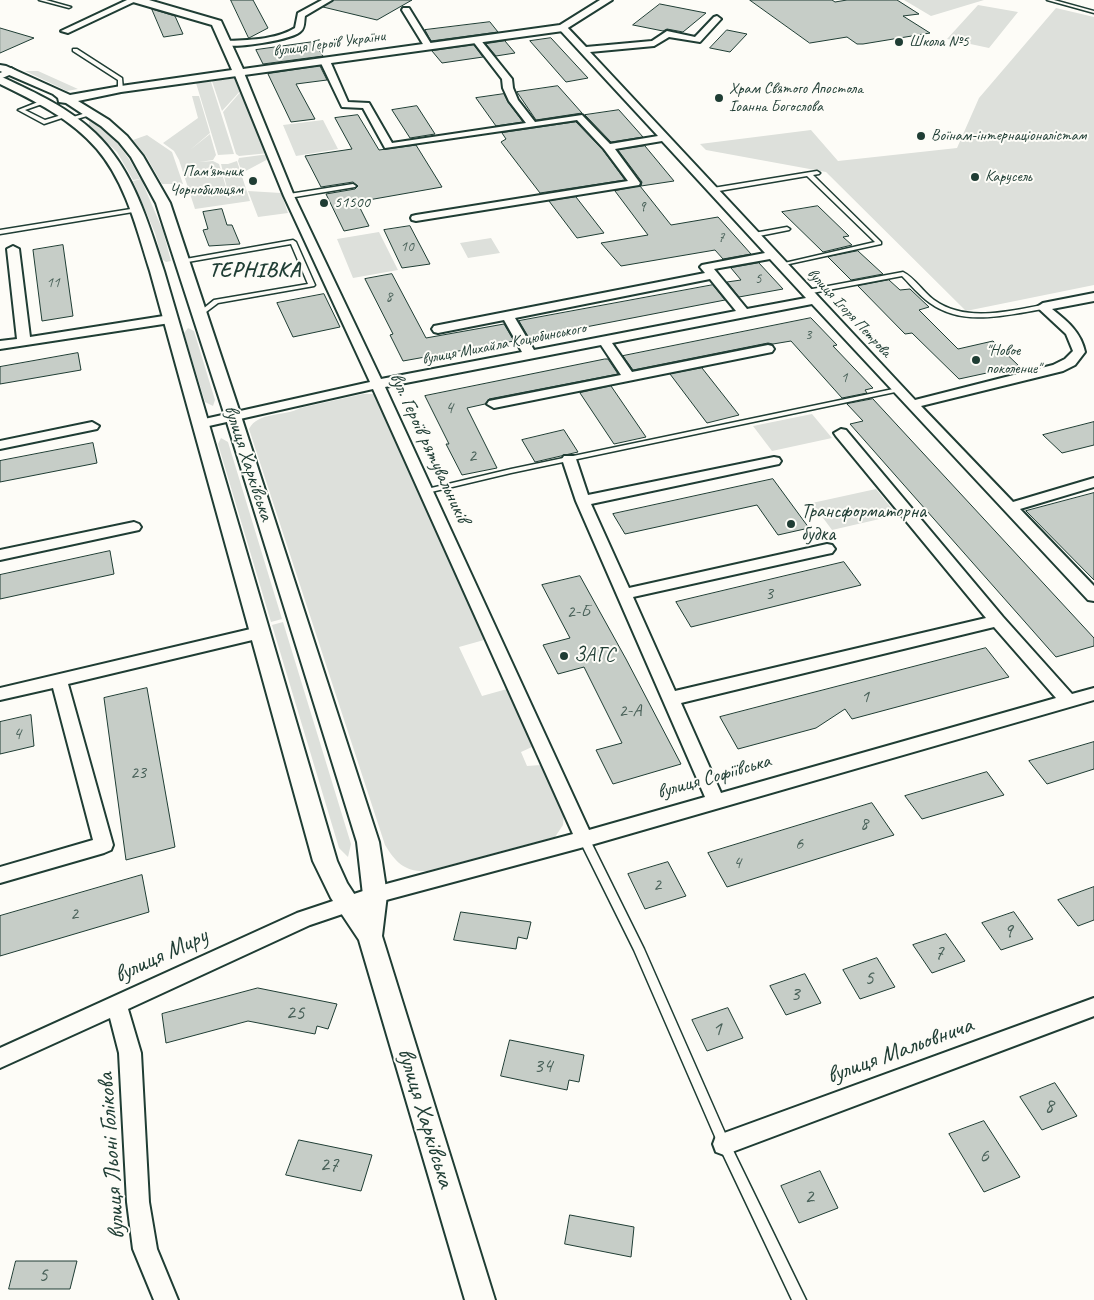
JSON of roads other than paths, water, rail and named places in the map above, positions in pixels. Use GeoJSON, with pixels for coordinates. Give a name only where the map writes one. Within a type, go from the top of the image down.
{"type":"FeatureCollection","features":[{"type":"Feature","properties":{"kind":"street"},"geometry":{"type":"LineString","coordinates":[[65,31],[139,0],[217,23],[239,73]]}},
{"type":"Feature","properties":{"kind":"street"},"geometry":{"type":"LineString","coordinates":[[226,44],[295,33],[299,28],[300,15],[328,0]]}},
{"type":"Feature","properties":{"kind":"street","name":"вулиця Героїв України"},"geometry":{"type":"LineString","coordinates":[[46,103],[121,89],[563,28],[607,0]]}},
{"type":"Feature","properties":{"kind":"street"},"geometry":{"type":"LineString","coordinates":[[406,10],[429,47]]}},
{"type":"Feature","properties":{"kind":"street"},"geometry":{"type":"LineString","coordinates":[[583,50],[654,43],[666,34],[697,40],[718,19]]}},
{"type":"Feature","properties":{"kind":"street","name":"вулиця Ігоря Петрова"},"geometry":{"type":"LineString","coordinates":[[563,28],[898,390],[1094,596]]}},
{"type":"Feature","properties":{"kind":"street"},"geometry":{"type":"LineString","coordinates":[[476,40],[507,79],[508,88],[514,101],[533,125]]}},
{"type":"Feature","properties":{"kind":"street"},"geometry":{"type":"LineString","coordinates":[[326,61],[345,105],[366,105],[389,146],[579,118],[608,147],[635,183],[416,218]]}},
{"type":"Feature","properties":{"kind":"street","name":"вул. Героїв рятувальників"},"geometry":{"type":"LineString","coordinates":[[239,73],[289,196],[378,384],[584,838]]}},
{"type":"Feature","properties":{"kind":"street","name":"вулиця Харківська"},"geometry":{"type":"LineString","coordinates":[[3,74],[69,98],[92,113],[123,139],[137,156],[163,203],[233,416],[368,842],[375,895],[370,936]]}},
{"type":"Feature","properties":{"kind":"street","name":"вулиця Харківська"},"geometry":{"type":"LineString","coordinates":[[3,74],[67,118],[98,143],[112,161],[137,210],[155,266],[325,861],[346,904],[370,936],[480,1300]]}},
{"type":"Feature","properties":{"kind":"street"},"geometry":{"type":"LineString","coordinates":[[608,147],[664,138]]}},
{"type":"Feature","properties":{"kind":"street"},"geometry":{"type":"LineString","coordinates":[[13,248],[24,341]]}},
{"type":"Feature","properties":{"kind":"street"},"geometry":{"type":"LineString","coordinates":[[744,314],[706,267],[772,255]]}},
{"type":"Feature","properties":{"kind":"street"},"geometry":{"type":"LineString","coordinates":[[155,266],[182,261]]}},
{"type":"Feature","properties":{"kind":"street"},"geometry":{"type":"LineString","coordinates":[[438,329],[713,275]]}},
{"type":"Feature","properties":{"kind":"street","name":"вулиця Михайла Коцюбинського"},"geometry":{"type":"LineString","coordinates":[[200,424],[378,384],[744,314],[811,296]]}},
{"type":"Feature","properties":{"kind":"street"},"geometry":{"type":"LineString","coordinates":[[1043,307],[1094,297]]}},
{"type":"Feature","properties":{"kind":"street"},"geometry":{"type":"LineString","coordinates":[[913,404],[1042,373],[1070,362],[1079,352],[1076,338],[1072,332],[1043,307]]}},
{"type":"Feature","properties":{"kind":"street"},"geometry":{"type":"LineString","coordinates":[[0,345],[200,314]]}},
{"type":"Feature","properties":{"kind":"street"},"geometry":{"type":"LineString","coordinates":[[508,316],[530,355]]}},
{"type":"Feature","properties":{"kind":"street"},"geometry":{"type":"LineString","coordinates":[[605,341],[629,377]]}},
{"type":"Feature","properties":{"kind":"street"},"geometry":{"type":"LineString","coordinates":[[494,404],[768,349]]}},
{"type":"Feature","properties":{"kind":"street"},"geometry":{"type":"LineString","coordinates":[[0,444],[92,426]]}},
{"type":"Feature","properties":{"kind":"street"},"geometry":{"type":"LineString","coordinates":[[841,433],[997,621],[1068,701]]}},
{"type":"Feature","properties":{"kind":"street"},"geometry":{"type":"LineString","coordinates":[[569,459],[583,501],[715,800]]}},
{"type":"Feature","properties":{"kind":"street"},"geometry":{"type":"LineString","coordinates":[[583,501],[774,461]]}},
{"type":"Feature","properties":{"kind":"street"},"geometry":{"type":"LineString","coordinates":[[1011,507],[1094,482]]}},
{"type":"Feature","properties":{"kind":"street"},"geometry":{"type":"LineString","coordinates":[[0,556],[134,528]]}},
{"type":"Feature","properties":{"kind":"street"},"geometry":{"type":"LineString","coordinates":[[624,594],[827,549]]}},
{"type":"Feature","properties":{"kind":"street"},"geometry":{"type":"LineString","coordinates":[[670,700],[997,621]]}},
{"type":"Feature","properties":{"kind":"street"},"geometry":{"type":"LineString","coordinates":[[0,694],[259,633]]}},
{"type":"Feature","properties":{"kind":"street"},"geometry":{"type":"LineString","coordinates":[[0,875],[104,845],[59,680]]}},
{"type":"Feature","properties":{"kind":"street","name":"вулиця Софіївська"},"geometry":{"type":"LineString","coordinates":[[346,904],[1094,694]]}},
{"type":"Feature","properties":{"kind":"street","name":"вулиця Миру"},"geometry":{"type":"LineString","coordinates":[[0,1058],[304,919],[346,904]]}},
{"type":"Feature","properties":{"kind":"street","name":"вулиця Льоні Голікова"},"geometry":{"type":"LineString","coordinates":[[117,1006],[130,1053],[138,1202],[145,1249],[166,1300]]}},
{"type":"Feature","properties":{"kind":"street","name":"вулиця Мальовнича"},"geometry":{"type":"LineString","coordinates":[[724,1144],[1094,1007]]}},
{"type":"Feature","properties":{"kind":"lane"},"geometry":{"type":"LineString","coordinates":[[41,0],[69,7]]}},
{"type":"Feature","properties":{"kind":"lane"},"geometry":{"type":"LineString","coordinates":[[1049,0],[1094,12]]}},
{"type":"Feature","properties":{"kind":"lane"},"geometry":{"type":"LineString","coordinates":[[75,50],[120,78],[121,89]]}},
{"type":"Feature","properties":{"kind":"lane"},"geometry":{"type":"LineString","coordinates":[[46,103],[21,110],[44,122],[92,113]]}},
{"type":"Feature","properties":{"kind":"lane"},"geometry":{"type":"LineString","coordinates":[[712,190],[818,173]]}},
{"type":"Feature","properties":{"kind":"lane"},"geometry":{"type":"LineString","coordinates":[[782,265],[879,243],[808,175]]}},
{"type":"Feature","properties":{"kind":"lane"},"geometry":{"type":"LineString","coordinates":[[289,196],[354,186]]}},
{"type":"Feature","properties":{"kind":"lane"},"geometry":{"type":"LineString","coordinates":[[0,232],[137,210]]}},
{"type":"Feature","properties":{"kind":"lane"},"geometry":{"type":"LineString","coordinates":[[754,235],[787,229]]}},
{"type":"Feature","properties":{"kind":"lane"},"geometry":{"type":"LineString","coordinates":[[182,261],[293,242],[312,284],[216,301],[200,314]]}},
{"type":"Feature","properties":{"kind":"lane"},"geometry":{"type":"LineString","coordinates":[[811,296],[904,274],[936,305],[956,313],[980,316],[1043,307]]}},
{"type":"Feature","properties":{"kind":"lane"},"geometry":{"type":"LineString","coordinates":[[427,491],[569,459],[898,390]]}},
{"type":"Feature","properties":{"kind":"lane"},"geometry":{"type":"LineString","coordinates":[[584,838],[638,949],[724,1144],[799,1300]]}},
{"type":"Feature","properties":{"kind":"place","name":"Школа №5"},"geometry":{"type":"Point","coordinates":[899,42]}},
{"type":"Feature","properties":{"kind":"place","name":"Храм Святого Апостола Іоанна Богослова"},"geometry":{"type":"Point","coordinates":[719,98]}},
{"type":"Feature","properties":{"kind":"place","name":"Воїнам-інтернаціоналістам"},"geometry":{"type":"Point","coordinates":[921,136]}},
{"type":"Feature","properties":{"kind":"place","name":"Карусель"},"geometry":{"type":"Point","coordinates":[975,177]}},
{"type":"Feature","properties":{"kind":"place","name":"Пам'ятник Чорнобильцям"},"geometry":{"type":"Point","coordinates":[253,181]}},
{"type":"Feature","properties":{"kind":"place","name":"51500"},"geometry":{"type":"Point","coordinates":[324,203]}},
{"type":"Feature","properties":{"kind":"place","name":"\"Новое поколение\""},"geometry":{"type":"Point","coordinates":[976,360]}},
{"type":"Feature","properties":{"kind":"place","name":"Трансформаторна будка"},"geometry":{"type":"Point","coordinates":[791,524]}},
{"type":"Feature","properties":{"kind":"place","name":"ЗАГС"},"geometry":{"type":"Point","coordinates":[564,656]}},
{"type":"Feature","properties":{"kind":"district","name":"ТЕРНІВКА"},"geometry":{"type":"Point","coordinates":[255,270]}}]}
